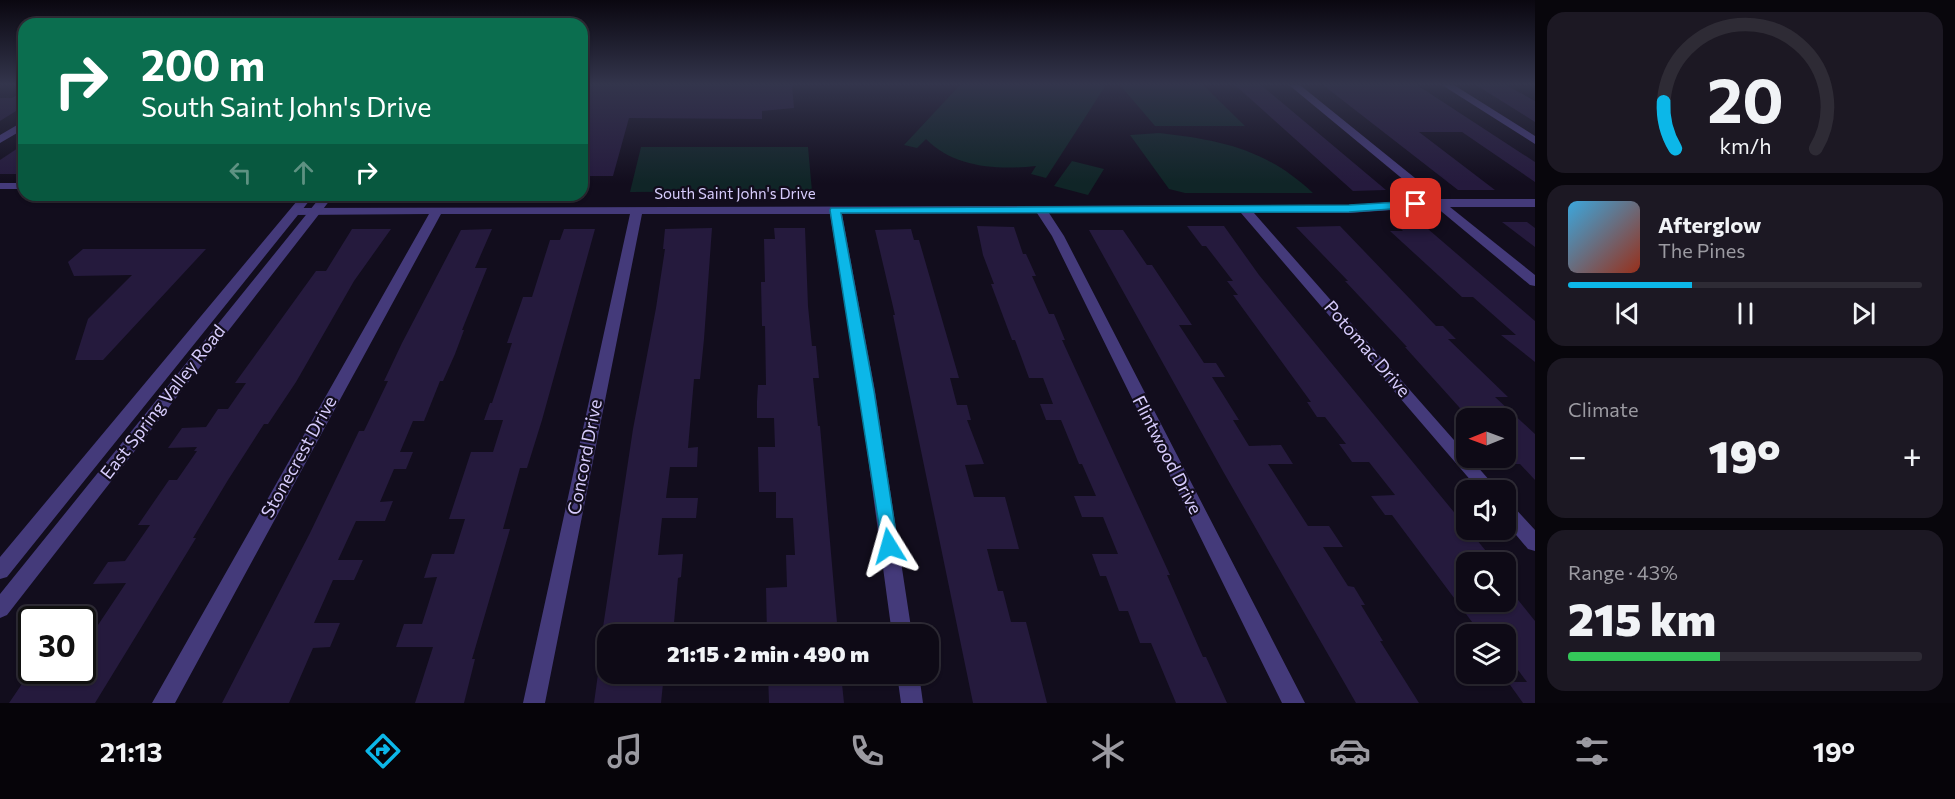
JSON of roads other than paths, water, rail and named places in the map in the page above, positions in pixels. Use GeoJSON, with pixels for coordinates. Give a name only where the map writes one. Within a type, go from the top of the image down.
{"type":"FeatureCollection","features":[{"type":"Feature","properties":{"kind":"street"},"geometry":{"type":"LineString","coordinates":[[1334,118],[1535,282]]}},
{"type":"Feature","properties":{"kind":"street"},"geometry":{"type":"LineString","coordinates":[[1499,118],[1535,141]]}},
{"type":"Feature","properties":{"kind":"street"},"geometry":{"type":"LineString","coordinates":[[0,140],[18,128]]}},
{"type":"Feature","properties":{"kind":"street"},"geometry":{"type":"LineString","coordinates":[[0,186],[18,186]]}},
{"type":"Feature","properties":{"kind":"street","name":"East Spring Valley Road"},"geometry":{"type":"LineString","coordinates":[[0,571],[303,201]]}},
{"type":"Feature","properties":{"kind":"street","name":"East Spring Valley Road"},"geometry":{"type":"LineString","coordinates":[[0,609],[323,201]]}},
{"type":"Feature","properties":{"kind":"street","name":"South Saint John's Drive"},"geometry":{"type":"LineString","coordinates":[[295,211],[1349,209],[1438,203],[1535,203]]}},
{"type":"Feature","properties":{"kind":"street","name":"Flintwood Drive"},"geometry":{"type":"LineString","coordinates":[[1040,209],[1058,236],[1294,703]]}},
{"type":"Feature","properties":{"kind":"street","name":"Potomac Drive"},"geometry":{"type":"LineString","coordinates":[[1245,209],[1480,480]]}},
{"type":"Feature","properties":{"kind":"street","name":"Concord Drive"},"geometry":{"type":"LineString","coordinates":[[534,703],[637,210]]}},
{"type":"Feature","properties":{"kind":"street"},"geometry":{"type":"LineString","coordinates":[[835,210],[867,391],[901,624]]}},
{"type":"Feature","properties":{"kind":"street","name":"Stonecrest Drive"},"geometry":{"type":"LineString","coordinates":[[163,703],[436,211]]}},
{"type":"Feature","properties":{"kind":"street"},"geometry":{"type":"LineString","coordinates":[[180,352],[203,352]]}},
{"type":"Feature","properties":{"kind":"street"},"geometry":{"type":"LineString","coordinates":[[1516,521],[1535,543]]}},
{"type":"Feature","properties":{"kind":"street"},"geometry":{"type":"LineString","coordinates":[[909,684],[912,703]]}}]}
